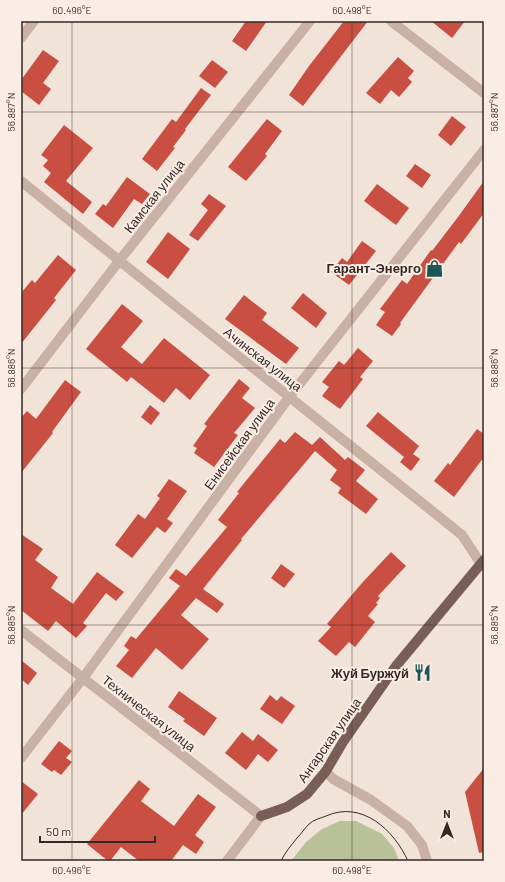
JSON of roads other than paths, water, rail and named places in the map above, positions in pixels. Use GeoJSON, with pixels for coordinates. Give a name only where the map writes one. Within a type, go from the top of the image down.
{"type":"FeatureCollection","features":[{"type":"Feature","properties":{"kind":"main road","name":"Ангарская улица"},"geometry":{"type":"LineString","coordinates":[[261,816],[287,807],[307,794],[326,772],[343,742],[396,666],[482,562]]}},
{"type":"Feature","properties":{"kind":"street"},"geometry":{"type":"LineString","coordinates":[[21,38],[34,21]]}},
{"type":"Feature","properties":{"kind":"street","name":"Камская улица"},"geometry":{"type":"LineString","coordinates":[[21,389],[119,261],[310,21]]}},
{"type":"Feature","properties":{"kind":"street"},"geometry":{"type":"LineString","coordinates":[[391,21],[484,93]]}},
{"type":"Feature","properties":{"kind":"street","name":"Енисейская улица"},"geometry":{"type":"LineString","coordinates":[[21,758],[83,678],[290,396],[484,150]]}},
{"type":"Feature","properties":{"kind":"street","name":"Ачинская улица"},"geometry":{"type":"LineString","coordinates":[[21,181],[462,535],[482,562]]}},
{"type":"Feature","properties":{"kind":"street","name":"Техническая улица"},"geometry":{"type":"LineString","coordinates":[[21,630],[261,816]]}},
{"type":"Feature","properties":{"kind":"street"},"geometry":{"type":"LineString","coordinates":[[326,772],[333,779],[370,800],[407,826],[422,845],[427,861]]}},
{"type":"Feature","properties":{"kind":"street"},"geometry":{"type":"LineString","coordinates":[[227,861],[261,816]]}},
{"type":"Feature","properties":{"kind":"tram line"},"geometry":{"type":"LineString","coordinates":[[281,861],[288,849],[306,827],[319,818],[339,812],[352,812],[364,815],[375,821],[394,839],[408,861]]}},
{"type":"Feature","properties":{"kind":"place","name":"Гарант-Энерго"},"geometry":{"type":"Point","coordinates":[434,268]}},
{"type":"Feature","properties":{"kind":"place","name":"Жуй Буржуй"},"geometry":{"type":"Point","coordinates":[422,673]}}]}
